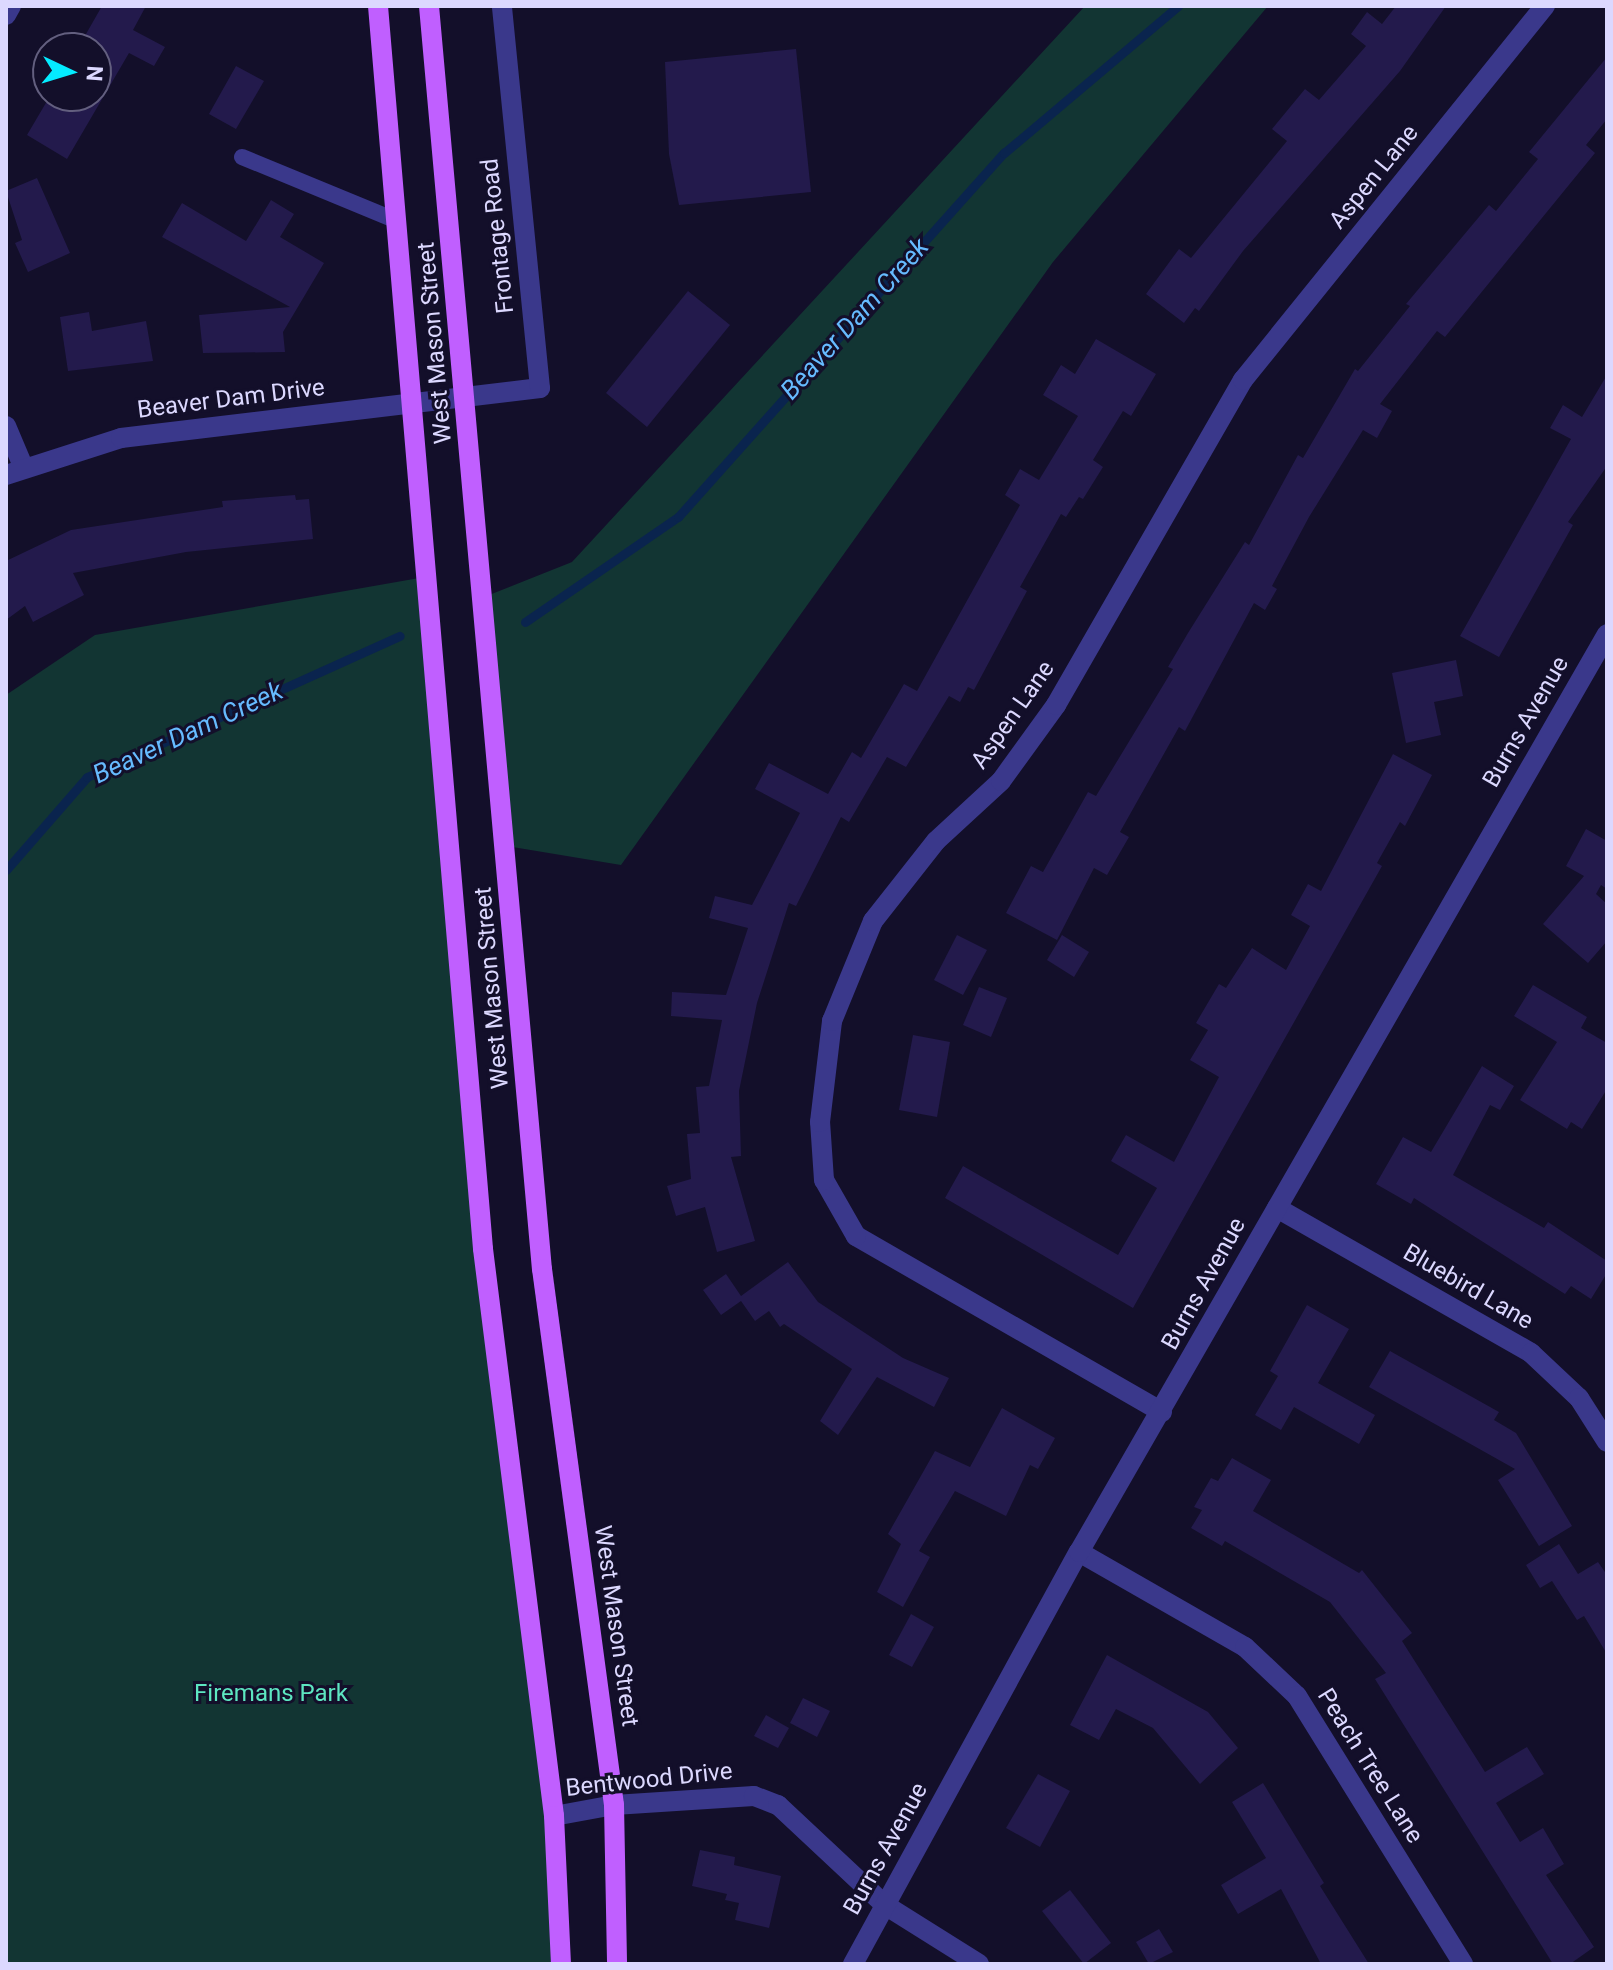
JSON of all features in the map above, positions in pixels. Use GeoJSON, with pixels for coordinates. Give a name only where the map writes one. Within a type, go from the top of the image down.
{"type":"FeatureCollection","features":[{"type":"Feature","properties":{"kind":"main road","name":"West Mason Street"},"geometry":{"type":"LineString","coordinates":[[378,6],[483,1249],[554,1816],[561,1964]]}},
{"type":"Feature","properties":{"kind":"main road","name":"West Mason Street"},"geometry":{"type":"LineString","coordinates":[[429,6],[467,400],[542,1269],[614,1805],[617,1964]]}},
{"type":"Feature","properties":{"kind":"street"},"geometry":{"type":"LineString","coordinates":[[6,15],[11,6]]}},
{"type":"Feature","properties":{"kind":"street","name":"Frontage Road"},"geometry":{"type":"LineString","coordinates":[[467,400],[540,388],[502,6]]}},
{"type":"Feature","properties":{"kind":"street","name":"Aspen Lane"},"geometry":{"type":"LineString","coordinates":[[1162,1412],[856,1236],[824,1180],[820,1122],[832,1021],[873,921],[936,841],[1001,781],[1056,705],[1243,380],[1545,6]]}},
{"type":"Feature","properties":{"kind":"street","name":"Beaver Dam Drive"},"geometry":{"type":"LineString","coordinates":[[15,470],[121,438],[467,400]]}},
{"type":"Feature","properties":{"kind":"street"},"geometry":{"type":"LineString","coordinates":[[6,426],[15,470]]}},
{"type":"Feature","properties":{"kind":"street","name":"Burns Avenue"},"geometry":{"type":"LineString","coordinates":[[853,1964],[1079,1552],[1607,634]]}},
{"type":"Feature","properties":{"kind":"street","name":"Bluebird Lane"},"geometry":{"type":"LineString","coordinates":[[1277,1208],[1531,1353],[1579,1398],[1607,1442]]}},
{"type":"Feature","properties":{"kind":"street","name":"Peach Tree Lane"},"geometry":{"type":"LineString","coordinates":[[1079,1552],[1245,1647],[1297,1696],[1463,1964]]}},
{"type":"Feature","properties":{"kind":"street","name":"Bentwood Drive"},"geometry":{"type":"LineString","coordinates":[[554,1816],[614,1805],[729,1794],[778,1805],[885,1905],[979,1964]]}},
{"type":"Feature","properties":{"kind":"lane"},"geometry":{"type":"LineString","coordinates":[[242,157],[397,221]]}},
{"type":"Feature","properties":{"kind":"green space"},"geometry":{"type":"Polygon","coordinates":[[[1085,6],[1268,6],[1053,262],[621,865],[506,846],[484,597],[572,562],[1085,6]]]}},
{"type":"Feature","properties":{"kind":"green space","name":"Firemans Park"},"geometry":{"type":"Polygon","coordinates":[[[425,577],[561,1964],[6,1964],[6,695],[95,635],[425,577]]]}},
{"type":"Feature","properties":{"kind":"building"},"geometry":{"type":"Polygon","coordinates":[[[102,6],[146,6],[133,30],[165,47],[154,66],[129,53],[112,82],[112,32],[87,32],[102,6]]]}},
{"type":"Feature","properties":{"kind":"building"},"geometry":{"type":"Polygon","coordinates":[[[1396,6],[1446,6],[1400,71],[1243,251],[1199,311],[1195,308],[1184,323],[1146,294],[1179,249],[1191,258],[1287,141],[1272,129],[1305,89],[1319,100],[1366,46],[1351,34],[1367,12],[1382,24],[1396,6]]]}},
{"type":"Feature","properties":{"kind":"building"},"geometry":{"type":"Polygon","coordinates":[[[796,49],[811,192],[679,205],[669,154],[665,62],[796,49]]]}},
{"type":"Feature","properties":{"kind":"building"},"geometry":{"type":"Polygon","coordinates":[[[1607,57],[1607,119],[1586,145],[1595,153],[1445,337],[1437,331],[1380,404],[1392,411],[1377,438],[1363,430],[1309,517],[1272,586],[1277,589],[1265,610],[1254,603],[1185,731],[1179,727],[1120,832],[1129,837],[1107,875],[1094,868],[1057,940],[1006,913],[1031,866],[1043,872],[1088,792],[1096,796],[1173,669],[1168,667],[1188,633],[1245,542],[1249,545],[1298,455],[1303,458],[1355,369],[1358,371],[1410,306],[1406,304],[1489,205],[1496,211],[1538,159],[1529,152],[1607,57]]]}},
{"type":"Feature","properties":{"kind":"building"},"geometry":{"type":"Polygon","coordinates":[[[236,66],[264,81],[236,129],[209,114],[236,66]]]}},
{"type":"Feature","properties":{"kind":"building"},"geometry":{"type":"Polygon","coordinates":[[[41,112],[94,112],[67,159],[27,135],[41,112]]]}},
{"type":"Feature","properties":{"kind":"building"},"geometry":{"type":"Polygon","coordinates":[[[37,178],[70,253],[28,272],[15,243],[22,240],[6,191],[37,178]]]}},
{"type":"Feature","properties":{"kind":"building"},"geometry":{"type":"Polygon","coordinates":[[[271,200],[294,214],[280,237],[324,263],[283,332],[285,352],[203,353],[199,315],[290,307],[162,237],[182,203],[246,241],[271,200]]]}},
{"type":"Feature","properties":{"kind":"building"},"geometry":{"type":"Polygon","coordinates":[[[688,291],[730,325],[647,427],[606,393],[688,291]]]}},
{"type":"Feature","properties":{"kind":"building"},"geometry":{"type":"Polygon","coordinates":[[[89,312],[92,331],[146,321],[153,361],[68,371],[60,317],[89,312]]]}},
{"type":"Feature","properties":{"kind":"building"},"geometry":{"type":"Polygon","coordinates":[[[1096,339],[1156,374],[1131,416],[1123,411],[1093,460],[1103,467],[1083,499],[1079,497],[1066,517],[1061,514],[1020,587],[1027,591],[974,690],[968,687],[960,702],[949,696],[906,767],[887,757],[849,822],[841,817],[796,906],[789,903],[757,1003],[739,1091],[741,1156],[731,1157],[755,1241],[717,1252],[705,1207],[676,1216],[667,1186],[691,1179],[687,1134],[700,1133],[696,1087],[709,1086],[722,1020],[671,1016],[672,992],[726,995],[748,928],[709,918],[715,896],[752,905],[800,813],[755,789],[769,763],[828,794],[852,752],[861,758],[904,684],[917,691],[1020,505],[1005,495],[1020,469],[1039,480],[1078,416],[1043,395],[1061,365],[1075,374],[1096,339]]]}},
{"type":"Feature","properties":{"kind":"building"},"geometry":{"type":"Polygon","coordinates":[[[1607,375],[1607,466],[1568,522],[1573,525],[1499,657],[1460,636],[1571,439],[1550,428],[1563,405],[1582,417],[1607,375]]]}},
{"type":"Feature","properties":{"kind":"building"},"geometry":{"type":"Polygon","coordinates":[[[295,495],[296,500],[309,499],[313,539],[186,552],[73,573],[84,595],[33,622],[25,606],[6,620],[6,561],[71,530],[223,507],[222,501],[295,495]]]}},
{"type":"Feature","properties":{"kind":"building"},"geometry":{"type":"Polygon","coordinates":[[[1456,660],[1463,696],[1434,702],[1441,735],[1406,743],[1392,673],[1456,660]]]}},
{"type":"Feature","properties":{"kind":"building"},"geometry":{"type":"Polygon","coordinates":[[[1393,754],[1432,775],[1405,826],[1400,822],[1377,863],[1382,866],[1133,1308],[945,1198],[963,1166],[1118,1255],[1157,1188],[1111,1161],[1126,1135],[1174,1162],[1219,1077],[1190,1060],[1208,1030],[1196,1023],[1219,984],[1226,988],[1252,948],[1286,970],[1310,926],[1291,915],[1308,884],[1321,891],[1393,754]]]}},
{"type":"Feature","properties":{"kind":"building"},"geometry":{"type":"Polygon","coordinates":[[[1586,829],[1607,841],[1607,889],[1601,885],[1596,894],[1607,904],[1607,941],[1588,963],[1543,924],[1584,876],[1566,866],[1586,829]]]}},
{"type":"Feature","properties":{"kind":"building"},"geometry":{"type":"Polygon","coordinates":[[[957,935],[987,950],[963,995],[934,980],[957,935]]]}},
{"type":"Feature","properties":{"kind":"building"},"geometry":{"type":"Polygon","coordinates":[[[1062,935],[1089,952],[1074,977],[1047,960],[1062,935]]]}},
{"type":"Feature","properties":{"kind":"building"},"geometry":{"type":"Polygon","coordinates":[[[1533,985],[1587,1017],[1581,1028],[1607,1043],[1607,1089],[1582,1129],[1571,1122],[1567,1129],[1520,1100],[1557,1042],[1514,1016],[1533,985]]]}},
{"type":"Feature","properties":{"kind":"building"},"geometry":{"type":"Polygon","coordinates":[[[979,987],[1007,998],[991,1037],[963,1025],[979,987]]]}},
{"type":"Feature","properties":{"kind":"building"},"geometry":{"type":"Polygon","coordinates":[[[913,1035],[950,1042],[937,1117],[899,1110],[913,1035]]]}},
{"type":"Feature","properties":{"kind":"building"},"geometry":{"type":"Polygon","coordinates":[[[1482,1066],[1514,1086],[1500,1110],[1490,1105],[1453,1175],[1544,1228],[1548,1222],[1607,1261],[1607,1273],[1591,1299],[1571,1286],[1565,1294],[1414,1198],[1411,1204],[1376,1184],[1403,1137],[1431,1152],[1482,1066]]]}},
{"type":"Feature","properties":{"kind":"building"},"geometry":{"type":"Polygon","coordinates":[[[788,1262],[818,1302],[903,1358],[949,1378],[934,1407],[877,1377],[838,1435],[820,1421],[852,1369],[784,1324],[780,1327],[769,1311],[755,1321],[741,1301],[721,1315],[703,1290],[726,1274],[741,1296],[788,1262]]]}},
{"type":"Feature","properties":{"kind":"building"},"geometry":{"type":"Polygon","coordinates":[[[1307,1305],[1349,1329],[1318,1383],[1375,1415],[1359,1444],[1294,1407],[1281,1430],[1255,1415],[1278,1376],[1270,1371],[1307,1305]]]}},
{"type":"Feature","properties":{"kind":"building"},"geometry":{"type":"Polygon","coordinates":[[[1390,1351],[1499,1412],[1494,1420],[1516,1433],[1572,1526],[1539,1546],[1498,1480],[1515,1469],[1369,1387],[1390,1351]]]}},
{"type":"Feature","properties":{"kind":"building"},"geometry":{"type":"Polygon","coordinates":[[[1002,1408],[1055,1438],[1038,1469],[1030,1465],[1006,1516],[955,1491],[919,1551],[930,1557],[903,1607],[877,1592],[901,1544],[888,1534],[935,1451],[970,1467],[1002,1408]]]}},
{"type":"Feature","properties":{"kind":"building"},"geometry":{"type":"Polygon","coordinates":[[[1232,1458],[1271,1480],[1253,1511],[1359,1573],[1362,1570],[1412,1633],[1402,1641],[1485,1772],[1527,1747],[1544,1774],[1496,1803],[1520,1842],[1543,1828],[1564,1864],[1546,1875],[1594,1947],[1570,1964],[1553,1964],[1375,1679],[1386,1673],[1330,1602],[1225,1541],[1222,1546],[1191,1528],[1202,1510],[1194,1507],[1211,1478],[1218,1481],[1232,1458]]]}},
{"type":"Feature","properties":{"kind":"building"},"geometry":{"type":"Polygon","coordinates":[[[1559,1544],[1578,1574],[1598,1562],[1607,1575],[1607,1654],[1584,1616],[1577,1620],[1552,1581],[1540,1588],[1526,1565],[1559,1544]]]}},
{"type":"Feature","properties":{"kind":"building"},"geometry":{"type":"Polygon","coordinates":[[[911,1614],[934,1627],[912,1667],[889,1655],[911,1614]]]}},
{"type":"Feature","properties":{"kind":"building"},"geometry":{"type":"Polygon","coordinates":[[[1107,1655],[1208,1712],[1238,1748],[1200,1784],[1153,1728],[1116,1709],[1099,1740],[1070,1725],[1107,1655]]]}},
{"type":"Feature","properties":{"kind":"building"},"geometry":{"type":"Polygon","coordinates":[[[803,1698],[830,1711],[817,1737],[790,1723],[803,1698]]]}},
{"type":"Feature","properties":{"kind":"building"},"geometry":{"type":"Polygon","coordinates":[[[766,1715],[789,1728],[778,1748],[754,1736],[766,1715]]]}},
{"type":"Feature","properties":{"kind":"building"},"geometry":{"type":"Polygon","coordinates":[[[1038,1774],[1070,1791],[1040,1847],[1006,1828],[1038,1774]]]}},
{"type":"Feature","properties":{"kind":"building"},"geometry":{"type":"Polygon","coordinates":[[[1263,1783],[1324,1883],[1320,1886],[1369,1964],[1321,1964],[1281,1889],[1238,1914],[1221,1885],[1266,1858],[1232,1802],[1263,1783]]]}},
{"type":"Feature","properties":{"kind":"building"},"geometry":{"type":"Polygon","coordinates":[[[700,1850],[735,1857],[734,1865],[781,1876],[769,1928],[735,1920],[739,1903],[725,1900],[727,1894],[692,1886],[700,1850]]]}},
{"type":"Feature","properties":{"kind":"building"},"geometry":{"type":"Polygon","coordinates":[[[1070,1890],[1111,1943],[1084,1964],[1042,1911],[1070,1890]]]}},
{"type":"Feature","properties":{"kind":"building"},"geometry":{"type":"Polygon","coordinates":[[[1159,1929],[1173,1952],[1149,1964],[1136,1942],[1159,1929]]]}},
{"type":"Feature","properties":{"kind":"waterway","name":"Beaver Dam Creek"},"geometry":{"type":"LineString","coordinates":[[525,622],[678,517],[1004,153],[1178,6]]}},
{"type":"Feature","properties":{"kind":"waterway","name":"Beaver Dam Creek"},"geometry":{"type":"LineString","coordinates":[[6,870],[87,777],[400,636]]}}]}
